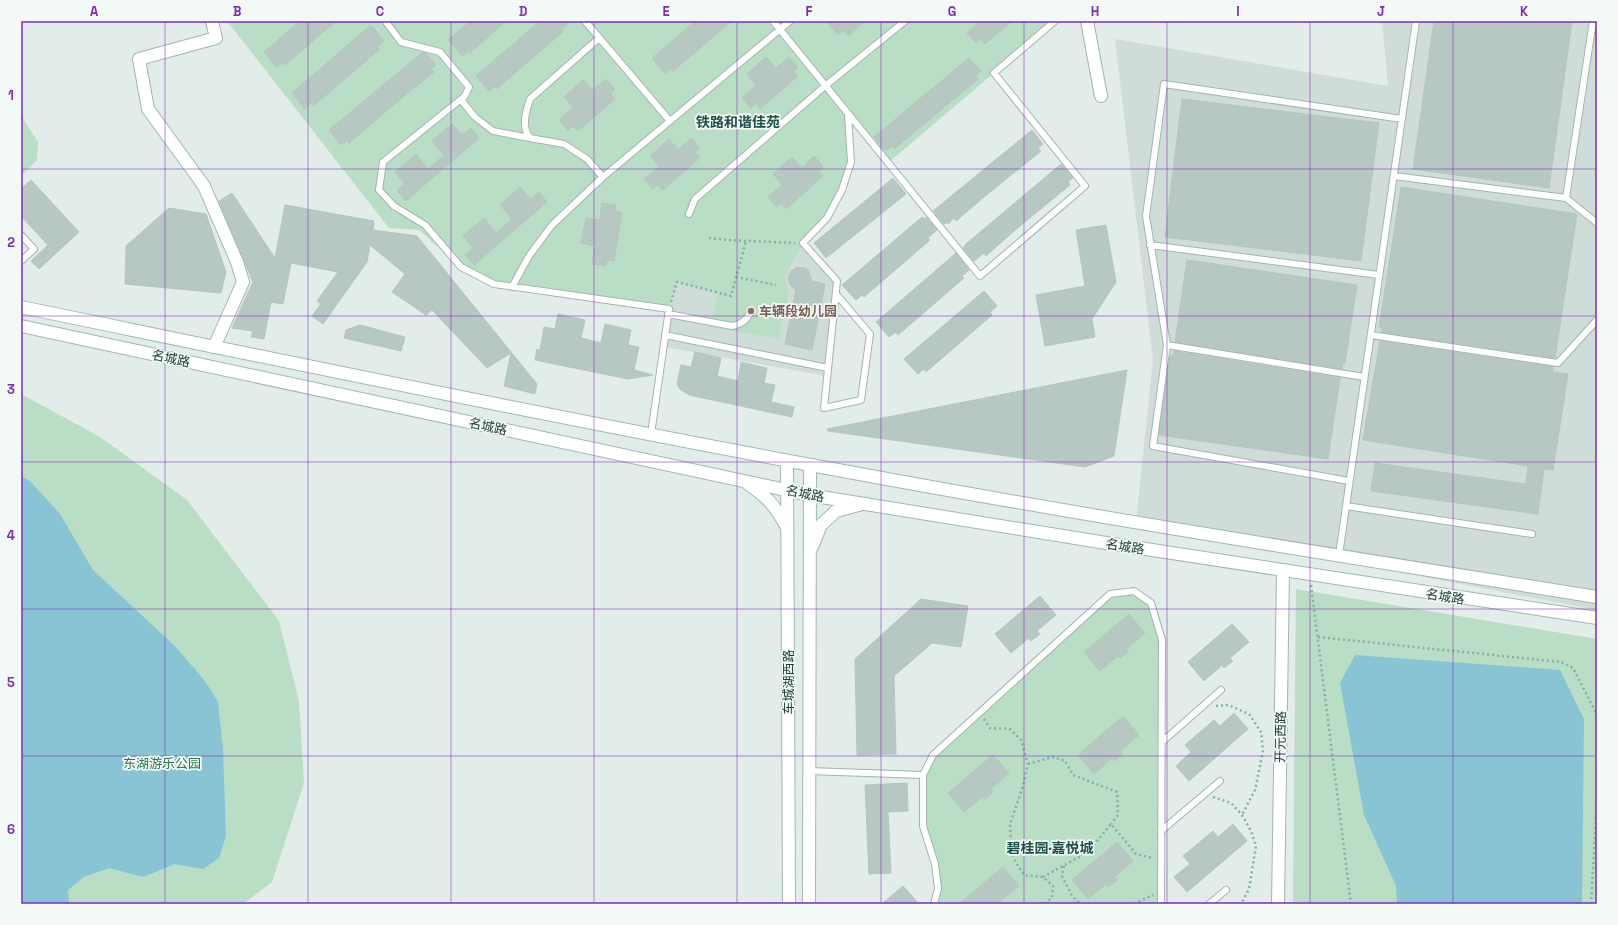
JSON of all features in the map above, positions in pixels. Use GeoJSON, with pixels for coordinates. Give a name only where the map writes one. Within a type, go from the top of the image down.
{"type":"FeatureCollection","features":[{"type":"Feature","properties":{"kind":"main road"},"geometry":{"type":"LineString","coordinates":[[212,21],[216,38],[139,59],[148,109],[204,186],[237,262],[243,282],[214,347]]}},
{"type":"Feature","properties":{"kind":"main road"},"geometry":{"type":"LineString","coordinates":[[1087,21],[1101,96]]}},
{"type":"Feature","properties":{"kind":"main road","name":"名城路"},"geometry":{"type":"LineString","coordinates":[[21,307],[787,461],[1128,521],[1597,597]]}},
{"type":"Feature","properties":{"kind":"main road","name":"名城路"},"geometry":{"type":"LineString","coordinates":[[21,326],[810,495],[1310,575],[1597,618]]}},
{"type":"Feature","properties":{"kind":"main road","name":"车城湖西路"},"geometry":{"type":"LineString","coordinates":[[787,461],[789,904]]}},
{"type":"Feature","properties":{"kind":"main road","name":"车城湖西路"},"geometry":{"type":"LineString","coordinates":[[809,904],[810,465]]}},
{"type":"Feature","properties":{"kind":"main road"},"geometry":{"type":"LineString","coordinates":[[742,480],[767,498],[776,508],[787,528]]}},
{"type":"Feature","properties":{"kind":"main road"},"geometry":{"type":"LineString","coordinates":[[809,553],[821,525],[836,511],[865,504]]}},
{"type":"Feature","properties":{"kind":"main road","name":"开元西路"},"geometry":{"type":"LineString","coordinates":[[1278,904],[1283,570]]}},
{"type":"Feature","properties":{"kind":"lane"},"geometry":{"type":"LineString","coordinates":[[387,21],[386,22],[401,42],[440,52],[468,87],[465,96],[461,100],[384,162],[379,190],[394,206],[425,225],[461,267],[494,284],[669,311],[732,326],[739,325],[747,319],[751,311]]}},
{"type":"Feature","properties":{"kind":"lane"},"geometry":{"type":"LineString","coordinates":[[773,21],[980,276],[1085,186],[994,73],[1056,21]]}},
{"type":"Feature","properties":{"kind":"lane"},"geometry":{"type":"LineString","coordinates":[[512,287],[529,256],[552,225],[603,177],[790,21]]}},
{"type":"Feature","properties":{"kind":"lane"},"geometry":{"type":"LineString","coordinates":[[689,214],[695,199],[825,86],[905,21]]}},
{"type":"Feature","properties":{"kind":"lane"},"geometry":{"type":"LineString","coordinates":[[1338,555],[1416,21]]}},
{"type":"Feature","properties":{"kind":"lane"},"geometry":{"type":"LineString","coordinates":[[1566,198],[1593,21]]}},
{"type":"Feature","properties":{"kind":"lane"},"geometry":{"type":"LineString","coordinates":[[588,22],[599,38],[670,121]]}},
{"type":"Feature","properties":{"kind":"lane"},"geometry":{"type":"LineString","coordinates":[[530,138],[526,132],[525,113],[530,99],[599,38]]}},
{"type":"Feature","properties":{"kind":"lane"},"geometry":{"type":"LineString","coordinates":[[1349,481],[1153,446],[1167,345],[1146,216],[1164,84],[1402,118]]}},
{"type":"Feature","properties":{"kind":"lane"},"geometry":{"type":"LineString","coordinates":[[461,100],[475,117],[494,131],[564,144],[587,159],[603,177]]}},
{"type":"Feature","properties":{"kind":"lane"},"geometry":{"type":"LineString","coordinates":[[836,294],[870,334],[861,400],[824,408],[837,281],[803,243],[827,218],[842,190],[851,162],[848,114]]}},
{"type":"Feature","properties":{"kind":"lane"},"geometry":{"type":"LineString","coordinates":[[1394,176],[1566,198],[1597,223]]}},
{"type":"Feature","properties":{"kind":"lane"},"geometry":{"type":"LineString","coordinates":[[21,235],[34,249],[21,261]]}},
{"type":"Feature","properties":{"kind":"lane"},"geometry":{"type":"LineString","coordinates":[[1150,245],[1379,275]]}},
{"type":"Feature","properties":{"kind":"lane"},"geometry":{"type":"LineString","coordinates":[[651,434],[669,311]]}},
{"type":"Feature","properties":{"kind":"lane"},"geometry":{"type":"LineString","coordinates":[[1371,335],[1558,364],[1597,320]]}},
{"type":"Feature","properties":{"kind":"lane"},"geometry":{"type":"LineString","coordinates":[[665,335],[828,368]]}},
{"type":"Feature","properties":{"kind":"lane"},"geometry":{"type":"LineString","coordinates":[[1167,345],[1364,377]]}},
{"type":"Feature","properties":{"kind":"lane"},"geometry":{"type":"LineString","coordinates":[[1346,506],[1532,534]]}},
{"type":"Feature","properties":{"kind":"lane"},"geometry":{"type":"LineString","coordinates":[[934,904],[938,889],[935,864],[923,826],[923,775],[933,755],[1110,594],[1134,592],[1151,604],[1162,640],[1161,904]]}},
{"type":"Feature","properties":{"kind":"lane"},"geometry":{"type":"LineString","coordinates":[[1162,742],[1221,690]]}},
{"type":"Feature","properties":{"kind":"lane"},"geometry":{"type":"LineString","coordinates":[[809,771],[923,775]]}},
{"type":"Feature","properties":{"kind":"lane"},"geometry":{"type":"LineString","coordinates":[[1161,831],[1220,781]]}},
{"type":"Feature","properties":{"kind":"lane"},"geometry":{"type":"LineString","coordinates":[[1209,904],[1226,890]]}},
{"type":"Feature","properties":{"kind":"path"},"geometry":{"type":"LineString","coordinates":[[708,238],[803,243]]}},
{"type":"Feature","properties":{"kind":"path"},"geometry":{"type":"LineString","coordinates":[[669,311],[677,282],[731,296],[746,241]]}},
{"type":"Feature","properties":{"kind":"path"},"geometry":{"type":"LineString","coordinates":[[736,277],[776,285]]}},
{"type":"Feature","properties":{"kind":"path"},"geometry":{"type":"LineString","coordinates":[[1310,575],[1351,904]]}},
{"type":"Feature","properties":{"kind":"path"},"geometry":{"type":"LineString","coordinates":[[1318,638],[1561,662],[1573,668],[1597,715]]}},
{"type":"Feature","properties":{"kind":"path"},"geometry":{"type":"LineString","coordinates":[[1200,708],[1228,705],[1249,714],[1261,732],[1263,751],[1255,790],[1242,815]]}},
{"type":"Feature","properties":{"kind":"path"},"geometry":{"type":"LineString","coordinates":[[980,712],[990,728],[1010,729],[1021,740],[1028,764],[1023,786],[1010,824],[1011,844],[1015,860],[1024,875],[1043,877],[1088,852],[1118,815],[1117,792],[1073,775],[1065,761],[1053,757],[1028,764]]}},
{"type":"Feature","properties":{"kind":"path"},"geometry":{"type":"LineString","coordinates":[[1204,794],[1231,803],[1242,815],[1251,831],[1256,846],[1249,889],[1241,904]]}},
{"type":"Feature","properties":{"kind":"path"},"geometry":{"type":"LineString","coordinates":[[1591,904],[1597,801]]}},
{"type":"Feature","properties":{"kind":"path"},"geometry":{"type":"LineString","coordinates":[[1111,824],[1136,854],[1161,860]]}},
{"type":"Feature","properties":{"kind":"path"},"geometry":{"type":"LineString","coordinates":[[1064,866],[1062,876],[1071,894],[1080,904]]}},
{"type":"Feature","properties":{"kind":"path"},"geometry":{"type":"LineString","coordinates":[[1043,877],[1053,886],[1052,898],[1044,904]]}},
{"type":"Feature","properties":{"kind":"path"},"geometry":{"type":"LineString","coordinates":[[1134,904],[1161,892]]}},
{"type":"Feature","properties":{"kind":"shaded area"},"geometry":{"type":"Polygon","coordinates":[[[1382,21],[1597,21],[1597,610],[1136,522],[1153,360],[1115,39],[1388,86],[1382,21]]]}},
{"type":"Feature","properties":{"kind":"shaded area","name":"车辆段幼儿园"},"geometry":{"type":"Polygon","coordinates":[[[803,243],[837,281],[827,376],[664,347],[669,309],[677,282],[738,298],[803,243]]]}},
{"type":"Feature","properties":{"kind":"green space"},"geometry":{"type":"Polygon","coordinates":[[[227,21],[1055,21],[888,163],[849,115],[851,162],[843,186],[827,218],[803,243],[784,277],[789,290],[779,339],[710,327],[718,293],[677,282],[669,309],[494,284],[461,267],[419,230],[389,228],[227,21]]]}},
{"type":"Feature","properties":{"kind":"green space"},"geometry":{"type":"Polygon","coordinates":[[[21,115],[38,142],[37,160],[21,176],[21,115]]]}},
{"type":"Feature","properties":{"kind":"green space","name":"东湖游乐公园"},"geometry":{"type":"Polygon","coordinates":[[[21,394],[100,437],[187,500],[279,621],[299,701],[304,783],[272,882],[243,904],[21,904],[21,394]]]}},
{"type":"Feature","properties":{"kind":"green space"},"geometry":{"type":"Polygon","coordinates":[[[1296,589],[1597,639],[1597,904],[1293,904],[1296,589]]]}},
{"type":"Feature","properties":{"kind":"green space"},"geometry":{"type":"Polygon","coordinates":[[[1134,591],[1151,603],[1162,640],[1161,904],[934,904],[938,889],[923,826],[923,775],[933,755],[1110,594],[1134,591]]]}},
{"type":"Feature","properties":{"kind":"water"},"geometry":{"type":"Polygon","coordinates":[[[21,476],[30,481],[60,514],[93,570],[175,646],[205,681],[218,702],[223,748],[226,836],[219,858],[203,869],[175,864],[143,877],[109,868],[84,877],[68,890],[69,904],[21,904],[21,476]]]}},
{"type":"Feature","properties":{"kind":"water"},"geometry":{"type":"Polygon","coordinates":[[[1355,655],[1560,670],[1584,719],[1582,904],[1397,904],[1396,886],[1364,815],[1340,683],[1355,655]]]}},
{"type":"Feature","properties":{"kind":"building"},"geometry":{"type":"Polygon","coordinates":[[[300,21],[336,21],[285,65],[283,62],[277,68],[264,52],[300,21]]]}},
{"type":"Feature","properties":{"kind":"building"},"geometry":{"type":"Polygon","coordinates":[[[471,21],[506,21],[470,53],[468,51],[462,56],[448,40],[471,21]]]}},
{"type":"Feature","properties":{"kind":"building"},"geometry":{"type":"Polygon","coordinates":[[[540,21],[571,21],[561,29],[563,32],[497,89],[495,86],[489,91],[476,76],[540,21]]]}},
{"type":"Feature","properties":{"kind":"building"},"geometry":{"type":"Polygon","coordinates":[[[695,21],[732,21],[673,71],[671,69],[665,74],[652,58],[695,21]]]}},
{"type":"Feature","properties":{"kind":"building"},"geometry":{"type":"Polygon","coordinates":[[[826,21],[865,21],[848,36],[843,30],[838,35],[826,21]]]}},
{"type":"Feature","properties":{"kind":"building"},"geometry":{"type":"Polygon","coordinates":[[[980,21],[1012,21],[985,44],[981,39],[976,43],[967,33],[980,21]]]}},
{"type":"Feature","properties":{"kind":"building"},"geometry":{"type":"Polygon","coordinates":[[[1434,21],[1572,21],[1549,188],[1413,169],[1434,21]]]}},
{"type":"Feature","properties":{"kind":"building"},"geometry":{"type":"Polygon","coordinates":[[[371,25],[384,41],[377,47],[380,49],[313,106],[311,103],[305,109],[292,93],[371,25]]]}},
{"type":"Feature","properties":{"kind":"building"},"geometry":{"type":"Polygon","coordinates":[[[423,52],[426,53],[436,65],[431,69],[434,72],[349,143],[347,140],[341,145],[329,130],[423,52]]]}},
{"type":"Feature","properties":{"kind":"building"},"geometry":{"type":"Polygon","coordinates":[[[766,57],[776,68],[789,57],[798,67],[793,71],[798,76],[760,109],[756,103],[751,108],[742,98],[756,85],[747,74],[766,57]]]}},
{"type":"Feature","properties":{"kind":"building"},"geometry":{"type":"Polygon","coordinates":[[[969,58],[981,71],[976,76],[978,79],[894,149],[892,146],[886,151],[874,137],[969,58]]]}},
{"type":"Feature","properties":{"kind":"building"},"geometry":{"type":"Polygon","coordinates":[[[606,79],[615,89],[610,93],[615,99],[578,131],[573,126],[568,130],[559,120],[573,107],[564,97],[583,80],[593,90],[606,79]]]}},
{"type":"Feature","properties":{"kind":"building"},"geometry":{"type":"Polygon","coordinates":[[[1182,99],[1379,123],[1361,261],[1165,237],[1182,99]]]}},
{"type":"Feature","properties":{"kind":"building"},"geometry":{"type":"Polygon","coordinates":[[[452,124],[462,135],[471,128],[479,138],[406,201],[397,191],[405,184],[395,172],[416,154],[428,169],[444,155],[432,141],[452,124]]]}},
{"type":"Feature","properties":{"kind":"building"},"geometry":{"type":"Polygon","coordinates":[[[1032,130],[1043,144],[1038,148],[1041,151],[956,221],[954,218],[948,224],[947,222],[944,224],[933,211],[1032,130]]]}},
{"type":"Feature","properties":{"kind":"building"},"geometry":{"type":"Polygon","coordinates":[[[691,138],[700,148],[695,152],[700,158],[663,190],[658,185],[653,189],[644,179],[659,166],[650,156],[669,139],[678,150],[691,138]]]}},
{"type":"Feature","properties":{"kind":"building"},"geometry":{"type":"Polygon","coordinates":[[[814,156],[823,166],[819,171],[823,176],[786,209],[781,203],[777,207],[768,197],[782,185],[773,174],[792,157],[802,168],[814,156]]]}},
{"type":"Feature","properties":{"kind":"building"},"geometry":{"type":"Polygon","coordinates":[[[1061,164],[1073,178],[1068,182],[1070,185],[986,256],[984,253],[974,261],[963,248],[966,244],[1061,164]]]}},
{"type":"Feature","properties":{"kind":"building"},"geometry":{"type":"Polygon","coordinates":[[[893,178],[906,194],[826,258],[814,243],[893,178]]]}},
{"type":"Feature","properties":{"kind":"building"},"geometry":{"type":"Polygon","coordinates":[[[31,180],[79,232],[39,269],[31,261],[48,245],[21,216],[21,189],[31,180]]]}},
{"type":"Feature","properties":{"kind":"building"},"geometry":{"type":"Polygon","coordinates":[[[520,187],[530,199],[539,192],[547,202],[474,265],[465,255],[473,248],[463,236],[484,218],[496,233],[512,219],[500,205],[520,187]]]}},
{"type":"Feature","properties":{"kind":"building"},"geometry":{"type":"Polygon","coordinates":[[[1401,187],[1577,214],[1555,358],[1381,332],[1382,327],[1379,327],[1401,187]]]}},
{"type":"Feature","properties":{"kind":"building"},"geometry":{"type":"Polygon","coordinates":[[[232,193],[275,258],[285,205],[374,221],[373,230],[417,236],[537,384],[535,394],[504,386],[511,353],[487,368],[432,310],[426,315],[392,292],[405,274],[370,245],[367,262],[323,324],[312,316],[321,304],[317,301],[338,272],[291,263],[283,304],[271,302],[264,339],[251,337],[253,331],[232,328],[253,282],[219,201],[232,193]]]}},
{"type":"Feature","properties":{"kind":"building"},"geometry":{"type":"Polygon","coordinates":[[[602,203],[616,205],[615,211],[622,213],[614,261],[607,260],[606,266],[592,264],[595,246],[581,243],[586,218],[600,220],[602,203]]]}},
{"type":"Feature","properties":{"kind":"building"},"geometry":{"type":"Polygon","coordinates":[[[169,208],[206,214],[226,272],[221,293],[125,284],[126,246],[169,208]]]}},
{"type":"Feature","properties":{"kind":"building"},"geometry":{"type":"Polygon","coordinates":[[[922,217],[924,219],[926,217],[937,230],[928,238],[930,240],[864,297],[862,295],[856,300],[842,285],[922,217]]]}},
{"type":"Feature","properties":{"kind":"building"},"geometry":{"type":"Polygon","coordinates":[[[1106,225],[1116,282],[1092,319],[1095,337],[1045,346],[1036,295],[1085,286],[1076,230],[1106,225]]]}},
{"type":"Feature","properties":{"kind":"building"},"geometry":{"type":"Polygon","coordinates":[[[956,253],[969,270],[962,276],[964,278],[898,335],[896,332],[889,337],[876,322],[956,253]]]}},
{"type":"Feature","properties":{"kind":"building"},"geometry":{"type":"Polygon","coordinates":[[[1187,260],[1357,285],[1345,363],[1343,363],[1342,369],[1175,342],[1187,260]]]}},
{"type":"Feature","properties":{"kind":"building"},"geometry":{"type":"Polygon","coordinates":[[[797,267],[808,270],[812,281],[825,284],[812,350],[785,344],[796,290],[790,285],[788,278],[791,271],[797,267]]]}},
{"type":"Feature","properties":{"kind":"building"},"geometry":{"type":"Polygon","coordinates":[[[984,291],[997,306],[990,312],[992,315],[926,372],[924,369],[918,374],[904,359],[984,291]]]}},
{"type":"Feature","properties":{"kind":"building"},"geometry":{"type":"Polygon","coordinates":[[[558,314],[585,320],[581,338],[601,343],[605,324],[631,330],[628,345],[639,347],[634,370],[653,375],[628,379],[535,360],[537,349],[540,350],[544,327],[555,329],[558,314]]]}},
{"type":"Feature","properties":{"kind":"building"},"geometry":{"type":"Polygon","coordinates":[[[360,325],[405,337],[401,351],[344,338],[346,330],[360,325]]]}},
{"type":"Feature","properties":{"kind":"building"},"geometry":{"type":"Polygon","coordinates":[[[1380,341],[1553,367],[1553,372],[1568,374],[1553,470],[1544,469],[1538,514],[1371,491],[1375,463],[1526,484],[1528,466],[1363,440],[1380,341]]]}},
{"type":"Feature","properties":{"kind":"building"},"geometry":{"type":"Polygon","coordinates":[[[1174,351],[1340,378],[1328,459],[1159,435],[1170,356],[1173,356],[1174,351]]]}},
{"type":"Feature","properties":{"kind":"building"},"geometry":{"type":"Polygon","coordinates":[[[695,352],[721,358],[717,376],[738,381],[741,362],[767,368],[764,383],[775,385],[771,402],[794,407],[792,417],[689,395],[680,389],[677,384],[681,365],[691,367],[695,352]]]}},
{"type":"Feature","properties":{"kind":"building"},"geometry":{"type":"Polygon","coordinates":[[[1127,370],[1114,456],[1085,467],[828,431],[827,429],[1127,370]]]}},
{"type":"Feature","properties":{"kind":"building"},"geometry":{"type":"Polygon","coordinates":[[[1040,596],[1056,615],[1037,631],[1040,634],[1031,641],[1029,638],[1011,653],[995,634],[1040,596]]]}},
{"type":"Feature","properties":{"kind":"building"},"geometry":{"type":"Polygon","coordinates":[[[921,599],[968,606],[961,647],[932,643],[894,676],[896,754],[857,755],[855,659],[921,599]]]}},
{"type":"Feature","properties":{"kind":"building"},"geometry":{"type":"Polygon","coordinates":[[[1129,614],[1145,633],[1126,649],[1129,651],[1120,658],[1118,656],[1100,671],[1084,652],[1129,614]]]}},
{"type":"Feature","properties":{"kind":"building"},"geometry":{"type":"Polygon","coordinates":[[[1232,624],[1249,642],[1230,658],[1233,661],[1224,668],[1222,665],[1204,681],[1188,662],[1232,624]]]}},
{"type":"Feature","properties":{"kind":"building"},"geometry":{"type":"Polygon","coordinates":[[[1234,713],[1248,729],[1189,781],[1176,766],[1191,752],[1185,745],[1214,720],[1220,726],[1234,713]]]}},
{"type":"Feature","properties":{"kind":"building"},"geometry":{"type":"Polygon","coordinates":[[[1123,716],[1139,735],[1120,751],[1123,754],[1114,761],[1112,758],[1094,774],[1078,755],[1123,716]]]}},
{"type":"Feature","properties":{"kind":"building"},"geometry":{"type":"Polygon","coordinates":[[[993,755],[1009,773],[991,789],[993,792],[985,799],[983,797],[964,812],[948,793],[993,755]]]}},
{"type":"Feature","properties":{"kind":"building"},"geometry":{"type":"Polygon","coordinates":[[[907,783],[908,811],[888,812],[891,873],[869,874],[865,785],[907,783]]]}},
{"type":"Feature","properties":{"kind":"building"},"geometry":{"type":"Polygon","coordinates":[[[1233,824],[1247,841],[1187,892],[1174,877],[1190,864],[1183,856],[1213,831],[1218,837],[1233,824]]]}},
{"type":"Feature","properties":{"kind":"building"},"geometry":{"type":"Polygon","coordinates":[[[1117,842],[1133,861],[1114,877],[1117,880],[1108,887],[1106,884],[1088,899],[1072,880],[1117,842]]]}},
{"type":"Feature","properties":{"kind":"building"},"geometry":{"type":"Polygon","coordinates":[[[1003,867],[1019,886],[997,904],[959,904],[1003,867]]]}},
{"type":"Feature","properties":{"kind":"building"},"geometry":{"type":"Polygon","coordinates":[[[903,886],[919,904],[882,904],[903,886]]]}},
{"type":"Feature","properties":{"kind":"place","name":"车辆段幼儿园"},"geometry":{"type":"Point","coordinates":[751,311]}},
{"type":"Feature","properties":{"kind":"district","name":"铁路和谐佳苑"},"geometry":{"type":"Point","coordinates":[738,122]}},
{"type":"Feature","properties":{"kind":"district","name":"碧桂园·嘉悦城"},"geometry":{"type":"Point","coordinates":[1050,848]}}]}
